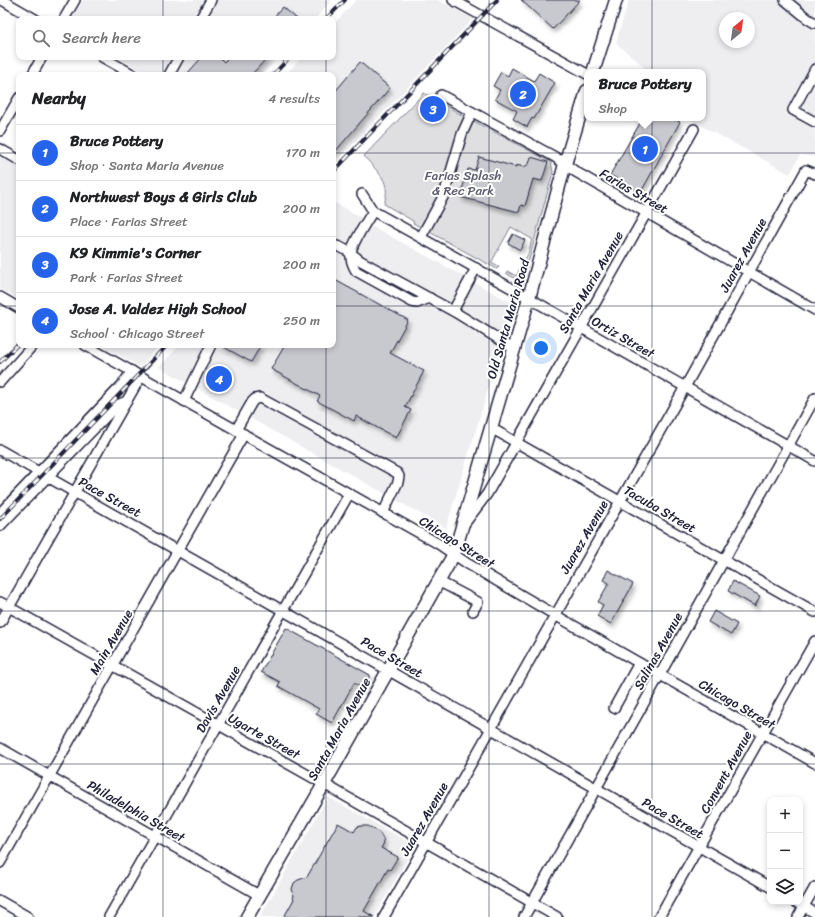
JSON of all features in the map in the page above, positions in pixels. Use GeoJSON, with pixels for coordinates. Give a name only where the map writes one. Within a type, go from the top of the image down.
{"type":"FeatureCollection","features":[{"type":"Feature","properties":{"kind":"main road"},"geometry":{"type":"LineString","coordinates":[[594,69],[616,0]]}},
{"type":"Feature","properties":{"kind":"main road","name":"Old Santa Maria Road"},"geometry":{"type":"LineString","coordinates":[[454,554],[530,298],[565,164],[584,101]]}},
{"type":"Feature","properties":{"kind":"main road","name":"Santa Maria Avenue"},"geometry":{"type":"LineString","coordinates":[[247,917],[454,554]]}},
{"type":"Feature","properties":{"kind":"street"},"geometry":{"type":"LineString","coordinates":[[2,0],[30,16]]}},
{"type":"Feature","properties":{"kind":"street"},"geometry":{"type":"LineString","coordinates":[[66,16],[75,0]]}},
{"type":"Feature","properties":{"kind":"street"},"geometry":{"type":"LineString","coordinates":[[202,16],[211,0]]}},
{"type":"Feature","properties":{"kind":"street"},"geometry":{"type":"LineString","coordinates":[[453,0],[584,72]]}},
{"type":"Feature","properties":{"kind":"street"},"geometry":{"type":"LineString","coordinates":[[785,0],[808,19],[815,22]]}},
{"type":"Feature","properties":{"kind":"street"},"geometry":{"type":"LineString","coordinates":[[34,72],[40,60]]}},
{"type":"Feature","properties":{"kind":"street"},"geometry":{"type":"LineString","coordinates":[[107,60],[129,72]]}},
{"type":"Feature","properties":{"kind":"street"},"geometry":{"type":"LineString","coordinates":[[171,72],[177,60]]}},
{"type":"Feature","properties":{"kind":"street"},"geometry":{"type":"LineString","coordinates":[[815,69],[793,110],[815,122]]}},
{"type":"Feature","properties":{"kind":"street","name":"Farias Street"},"geometry":{"type":"LineString","coordinates":[[440,94],[555,157],[576,172],[815,310]]}},
{"type":"Feature","properties":{"kind":"street"},"geometry":{"type":"LineString","coordinates":[[0,131],[16,103]]}},
{"type":"Feature","properties":{"kind":"street"},"geometry":{"type":"LineString","coordinates":[[421,238],[444,195],[462,134],[472,112]]}},
{"type":"Feature","properties":{"kind":"street","name":"Santa Maria Avenue"},"geometry":{"type":"LineString","coordinates":[[461,529],[487,494],[694,129]]}},
{"type":"Feature","properties":{"kind":"street"},"geometry":{"type":"LineString","coordinates":[[0,149],[16,158]]}},
{"type":"Feature","properties":{"kind":"street","name":"Juarez Avenue"},"geometry":{"type":"LineString","coordinates":[[384,917],[685,387],[806,170],[815,174]]}},
{"type":"Feature","properties":{"kind":"street","name":"Ortiz Street"},"geometry":{"type":"LineString","coordinates":[[362,194],[373,211],[530,298],[815,461]]}},
{"type":"Feature","properties":{"kind":"street"},"geometry":{"type":"LineString","coordinates":[[351,254],[353,247],[373,211]]}},
{"type":"Feature","properties":{"kind":"street"},"geometry":{"type":"LineString","coordinates":[[336,246],[361,261],[453,311],[515,349]]}},
{"type":"Feature","properties":{"kind":"street"},"geometry":{"type":"LineString","coordinates":[[453,311],[476,268]]}},
{"type":"Feature","properties":{"kind":"street"},"geometry":{"type":"LineString","coordinates":[[0,297],[16,306]]}},
{"type":"Feature","properties":{"kind":"street"},"geometry":{"type":"LineString","coordinates":[[0,382],[29,348]]}},
{"type":"Feature","properties":{"kind":"street","name":"Chicago Street"},"geometry":{"type":"LineString","coordinates":[[90,348],[437,543],[639,664],[815,763]]}},
{"type":"Feature","properties":{"kind":"street"},"geometry":{"type":"LineString","coordinates":[[184,401],[210,348]]}},
{"type":"Feature","properties":{"kind":"street"},"geometry":{"type":"LineString","coordinates":[[0,526],[132,371]]}},
{"type":"Feature","properties":{"kind":"street"},"geometry":{"type":"LineString","coordinates":[[0,623],[140,376]]}},
{"type":"Feature","properties":{"kind":"street","name":"Main Avenue"},"geometry":{"type":"LineString","coordinates":[[0,863],[177,551],[240,432],[252,402],[260,398],[397,473],[399,476],[398,482],[384,513]]}},
{"type":"Feature","properties":{"kind":"street","name":"Salinas Avenue"},"geometry":{"type":"LineString","coordinates":[[524,917],[815,398]]}},
{"type":"Feature","properties":{"kind":"street"},"geometry":{"type":"LineString","coordinates":[[0,513],[118,405],[127,400]]}},
{"type":"Feature","properties":{"kind":"street","name":"Tacuba Street"},"geometry":{"type":"LineString","coordinates":[[491,428],[815,612]]}},
{"type":"Feature","properties":{"kind":"street","name":"Pace Street"},"geometry":{"type":"LineString","coordinates":[[0,450],[767,885]]}},
{"type":"Feature","properties":{"kind":"street","name":"Davis Avenue"},"geometry":{"type":"LineString","coordinates":[[109,917],[349,494]]}},
{"type":"Feature","properties":{"kind":"street"},"geometry":{"type":"LineString","coordinates":[[438,581],[478,602],[473,611]]}},
{"type":"Feature","properties":{"kind":"street","name":"Ugarte Street"},"geometry":{"type":"LineString","coordinates":[[0,602],[557,917]]}},
{"type":"Feature","properties":{"kind":"street","name":"Convent Avenue"},"geometry":{"type":"LineString","coordinates":[[659,917],[815,641]]}},
{"type":"Feature","properties":{"kind":"street"},"geometry":{"type":"LineString","coordinates":[[614,708],[639,664]]}},
{"type":"Feature","properties":{"kind":"street","name":"Philadelphia Street"},"geometry":{"type":"LineString","coordinates":[[0,748],[259,895]]}},
{"type":"Feature","properties":{"kind":"street"},"geometry":{"type":"LineString","coordinates":[[803,900],[815,886]]}},
{"type":"Feature","properties":{"kind":"street"},"geometry":{"type":"LineString","coordinates":[[0,901],[28,917]]}},
{"type":"Feature","properties":{"kind":"street"},"geometry":{"type":"LineString","coordinates":[[798,917],[800,905]]}},
{"type":"Feature","properties":{"kind":"street"},"geometry":{"type":"LineString","coordinates":[[802,905],[815,913]]}},
{"type":"Feature","properties":{"kind":"shaded area"},"geometry":{"type":"Polygon","coordinates":[[[83,0],[332,0],[318,16],[74,16],[83,0]]]}},
{"type":"Feature","properties":{"kind":"shaded area"},"geometry":{"type":"Polygon","coordinates":[[[356,0],[438,0],[473,19],[336,162],[336,72],[288,72],[299,60],[336,60],[336,22],[356,0]]]}},
{"type":"Feature","properties":{"kind":"shaded area"},"geometry":{"type":"Polygon","coordinates":[[[629,0],[815,0],[815,157],[800,155],[790,174],[693,121],[706,121],[706,69],[646,69],[616,43],[629,0]]]}},
{"type":"Feature","properties":{"kind":"shaded area"},"geometry":{"type":"Polygon","coordinates":[[[122,60],[276,60],[265,72],[144,72],[122,60]]]}},
{"type":"Feature","properties":{"kind":"shaded area"},"geometry":{"type":"Polygon","coordinates":[[[0,157],[16,165],[16,297],[0,289],[0,157]]]}},
{"type":"Feature","properties":{"kind":"shaded area"},"geometry":{"type":"Polygon","coordinates":[[[336,204],[362,218],[361,220],[514,304],[446,528],[159,367],[177,348],[336,348],[336,204]]]}},
{"type":"Feature","properties":{"kind":"shaded area"},"geometry":{"type":"Polygon","coordinates":[[[106,348],[157,348],[140,367],[106,348]]]}},
{"type":"Feature","properties":{"kind":"shaded area"},"geometry":{"type":"Polygon","coordinates":[[[328,797],[415,846],[374,917],[260,917],[328,797]]]}},
{"type":"Feature","properties":{"kind":"green space","name":"Farias Splash & Rec Park"},"geometry":{"type":"Polygon","coordinates":[[[424,93],[460,114],[551,162],[553,172],[524,278],[520,281],[507,274],[507,271],[516,276],[528,254],[532,239],[511,227],[491,263],[499,267],[497,269],[413,223],[413,221],[384,204],[386,196],[385,183],[379,173],[364,156],[424,93]]]}},
{"type":"Feature","properties":{"kind":"building"},"geometry":{"type":"Polygon","coordinates":[[[521,0],[580,0],[553,29],[521,0]]]}},
{"type":"Feature","properties":{"kind":"building"},"geometry":{"type":"Polygon","coordinates":[[[283,7],[294,16],[275,16],[283,7]]]}},
{"type":"Feature","properties":{"kind":"building"},"geometry":{"type":"Polygon","coordinates":[[[199,60],[222,60],[224,62],[226,60],[265,60],[254,72],[189,72],[199,60]]]}},
{"type":"Feature","properties":{"kind":"building"},"geometry":{"type":"Polygon","coordinates":[[[360,62],[390,88],[336,151],[336,90],[360,62]]]}},
{"type":"Feature","properties":{"kind":"building"},"geometry":{"type":"Polygon","coordinates":[[[512,68],[534,81],[539,73],[555,83],[534,119],[532,118],[527,127],[513,119],[517,111],[495,99],[500,90],[493,86],[501,72],[508,76],[512,68]]]}},
{"type":"Feature","properties":{"kind":"building"},"geometry":{"type":"Polygon","coordinates":[[[641,121],[680,122],[641,192],[610,175],[641,121]]]}},
{"type":"Feature","properties":{"kind":"building"},"geometry":{"type":"Polygon","coordinates":[[[479,157],[516,167],[516,165],[524,167],[529,164],[531,157],[548,162],[542,181],[533,179],[525,206],[521,205],[519,212],[460,197],[468,169],[475,170],[479,157]]]}},
{"type":"Feature","properties":{"kind":"building"},"geometry":{"type":"Polygon","coordinates":[[[513,234],[525,240],[520,250],[508,243],[513,234]]]}},
{"type":"Feature","properties":{"kind":"building"},"geometry":{"type":"Polygon","coordinates":[[[336,281],[408,320],[390,353],[424,371],[405,407],[411,410],[396,438],[356,416],[354,421],[317,401],[320,396],[271,369],[283,348],[336,348],[336,281]]]}},
{"type":"Feature","properties":{"kind":"building"},"geometry":{"type":"Polygon","coordinates":[[[225,348],[259,348],[251,362],[225,348]]]}},
{"type":"Feature","properties":{"kind":"building"},"geometry":{"type":"Polygon","coordinates":[[[608,570],[633,584],[611,624],[597,616],[603,605],[598,602],[609,583],[603,580],[608,570]]]}},
{"type":"Feature","properties":{"kind":"building"},"geometry":{"type":"Polygon","coordinates":[[[733,581],[760,596],[755,606],[728,591],[733,581]]]}},
{"type":"Feature","properties":{"kind":"building"},"geometry":{"type":"Polygon","coordinates":[[[714,611],[737,624],[731,635],[708,622],[714,611]]]}},
{"type":"Feature","properties":{"kind":"building"},"geometry":{"type":"Polygon","coordinates":[[[286,628],[370,675],[363,688],[354,683],[332,723],[316,714],[319,709],[278,686],[280,682],[261,672],[286,628]]]}},
{"type":"Feature","properties":{"kind":"building"},"geometry":{"type":"Polygon","coordinates":[[[338,823],[354,832],[357,827],[361,826],[368,826],[374,829],[380,833],[383,839],[384,843],[381,848],[398,857],[390,870],[388,869],[364,911],[374,917],[284,917],[294,899],[292,889],[294,883],[307,877],[338,823]]]}},
{"type":"Feature","properties":{"kind":"railway"},"geometry":{"type":"LineString","coordinates":[[329,16],[345,0]]}},
{"type":"Feature","properties":{"kind":"railway"},"geometry":{"type":"LineString","coordinates":[[336,169],[497,0]]}},
{"type":"Feature","properties":{"kind":"railway"},"geometry":{"type":"LineString","coordinates":[[276,72],[287,60]]}},
{"type":"Feature","properties":{"kind":"railway"},"geometry":{"type":"LineString","coordinates":[[0,362],[16,346]]}},
{"type":"Feature","properties":{"kind":"railway"},"geometry":{"type":"LineString","coordinates":[[0,519],[164,348]]}},
{"type":"Feature","properties":{"kind":"place","name":"Northwest Boys & Girls Club"},"geometry":{"type":"Point","coordinates":[523,94]}},
{"type":"Feature","properties":{"kind":"place","name":"K9 Kimmie's Corner"},"geometry":{"type":"Point","coordinates":[433,109]}},
{"type":"Feature","properties":{"kind":"place","name":"Bruce Pottery"},"geometry":{"type":"Point","coordinates":[645,149]}},
{"type":"Feature","properties":{"kind":"place","name":"Jose A. Valdez High School"},"geometry":{"type":"Point","coordinates":[219,379]}}]}
